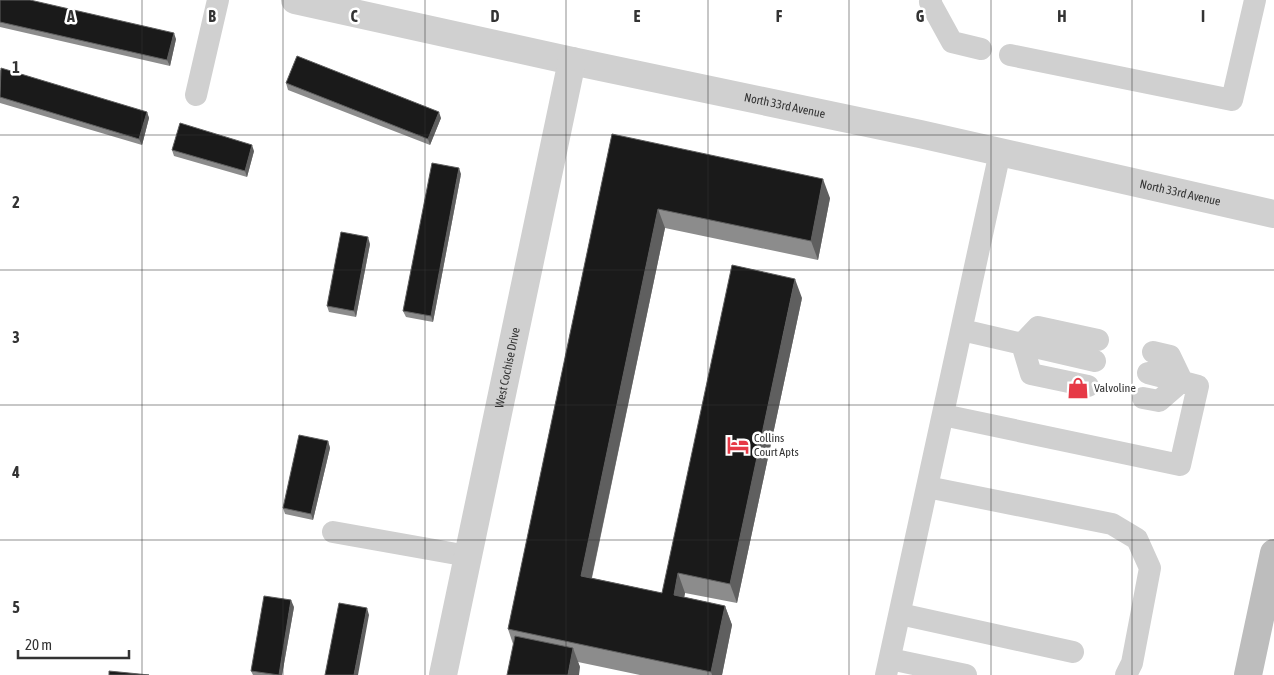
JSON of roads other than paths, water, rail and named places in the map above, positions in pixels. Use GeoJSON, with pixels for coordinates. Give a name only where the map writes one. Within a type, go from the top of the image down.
{"type":"FeatureCollection","features":[{"type":"Feature","properties":{"kind":"main road"},"geometry":{"type":"LineString","coordinates":[[1248,675],[1274,552]]}},
{"type":"Feature","properties":{"kind":"street","name":"North 33rd Avenue"},"geometry":{"type":"LineString","coordinates":[[295,0],[1000,152],[1274,214]]}},
{"type":"Feature","properties":{"kind":"street","name":"West Cochise Drive"},"geometry":{"type":"LineString","coordinates":[[443,675],[572,61]]}},
{"type":"Feature","properties":{"kind":"lane"},"geometry":{"type":"LineString","coordinates":[[196,95],[218,0]]}},
{"type":"Feature","properties":{"kind":"lane"},"geometry":{"type":"LineString","coordinates":[[931,0],[930,2],[952,42],[982,49]]}},
{"type":"Feature","properties":{"kind":"lane"},"geometry":{"type":"LineString","coordinates":[[1010,55],[1232,100],[1255,0]]}},
{"type":"Feature","properties":{"kind":"lane"},"geometry":{"type":"LineString","coordinates":[[966,675],[888,667],[1000,152]]}},
{"type":"Feature","properties":{"kind":"lane"},"geometry":{"type":"LineString","coordinates":[[1022,344],[1038,326],[1097,350]]}},
{"type":"Feature","properties":{"kind":"lane"},"geometry":{"type":"LineString","coordinates":[[962,330],[1022,344]]}},
{"type":"Feature","properties":{"kind":"lane"},"geometry":{"type":"LineString","coordinates":[[1022,344],[1031,374],[1088,386]]}},
{"type":"Feature","properties":{"kind":"lane"},"geometry":{"type":"LineString","coordinates":[[943,415],[1180,465],[1198,386],[1182,381],[1151,363]]}},
{"type":"Feature","properties":{"kind":"lane"},"geometry":{"type":"LineString","coordinates":[[1143,398],[1159,401],[1182,381]]}},
{"type":"Feature","properties":{"kind":"lane"},"geometry":{"type":"LineString","coordinates":[[927,487],[1112,524],[1137,539],[1150,568],[1132,664],[1126,675]]}},
{"type":"Feature","properties":{"kind":"lane"},"geometry":{"type":"LineString","coordinates":[[333,532],[468,556]]}},
{"type":"Feature","properties":{"kind":"lane"},"geometry":{"type":"LineString","coordinates":[[900,614],[1072,652]]}},
{"type":"Feature","properties":{"kind":"place","name":"Valvoline"},"geometry":{"type":"Point","coordinates":[1078,388]}},
{"type":"Feature","properties":{"kind":"place","name":"Collins Court Apts"},"geometry":{"type":"Point","coordinates":[738,445]}}]}
